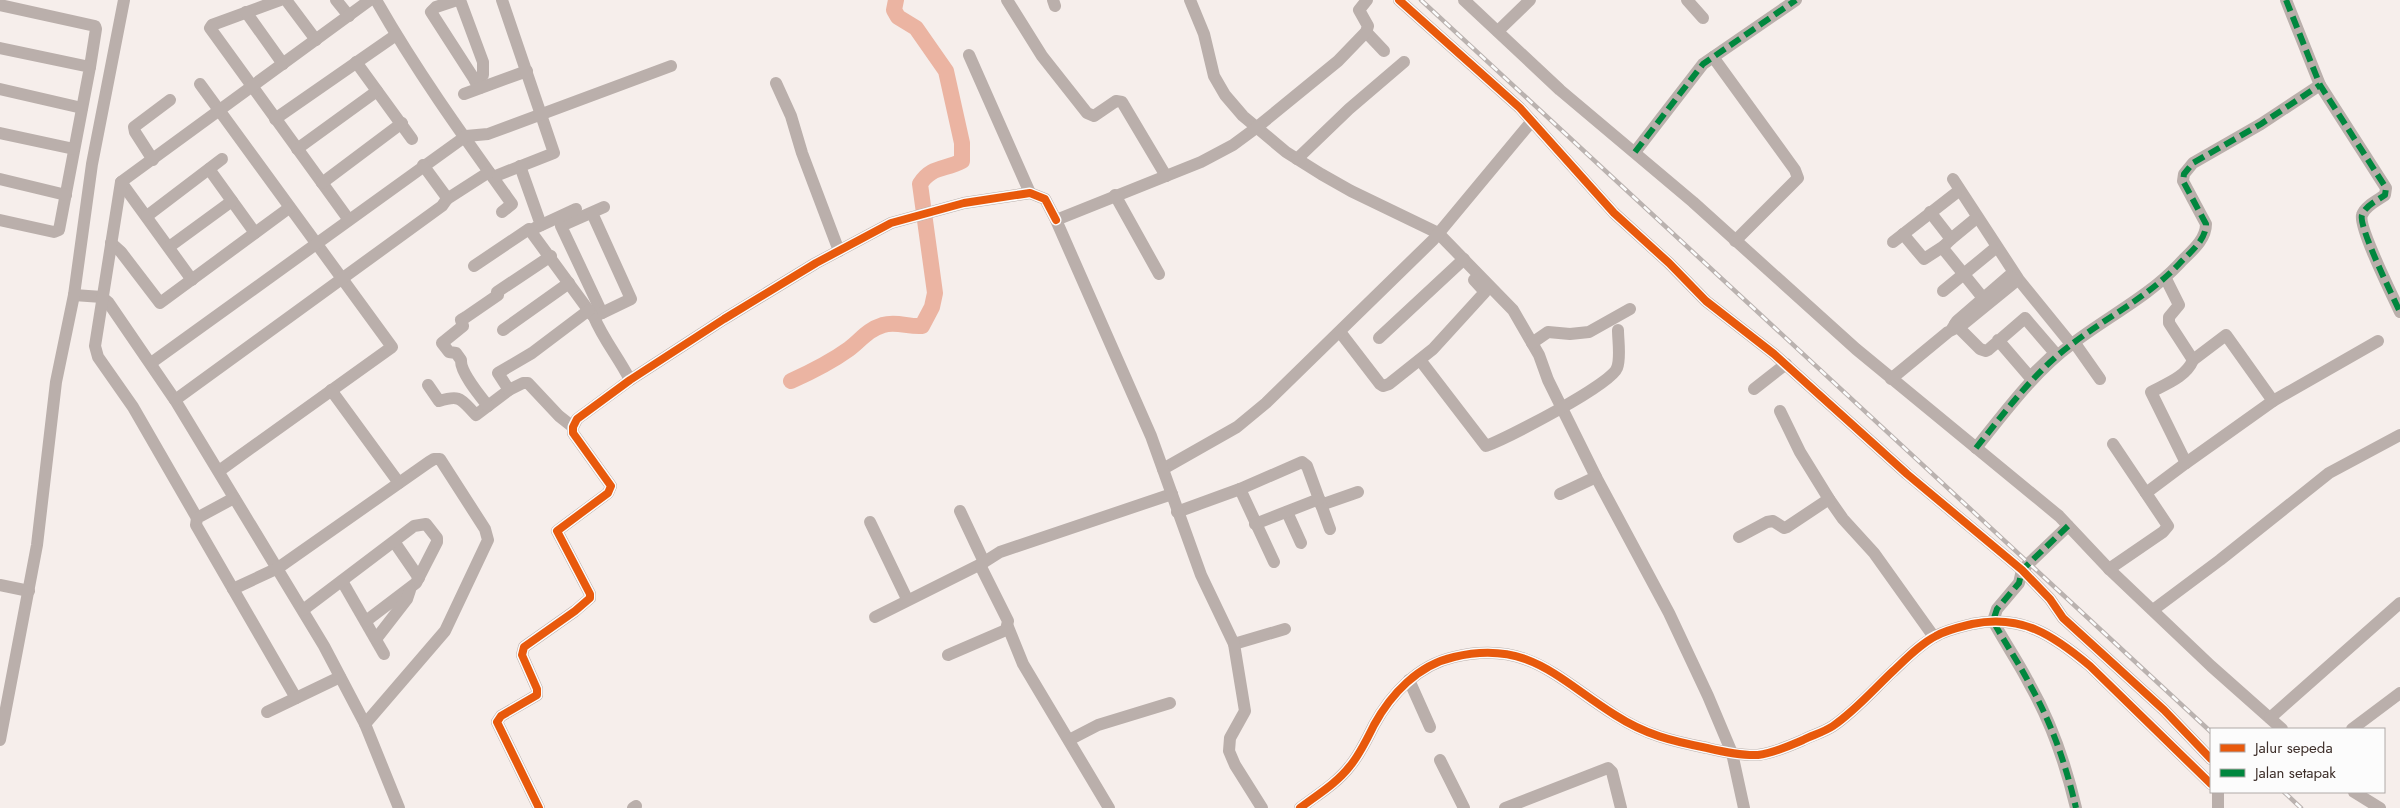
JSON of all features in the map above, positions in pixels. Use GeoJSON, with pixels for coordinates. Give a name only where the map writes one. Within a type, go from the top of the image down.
{"type":"FeatureCollection","features":[{"type":"Feature","properties":{"kind":"street"},"geometry":{"type":"LineString","coordinates":[[0,740],[45,496],[56,382],[74,295],[92,164],[100,83],[124,0]]}},
{"type":"Feature","properties":{"kind":"street"},"geometry":{"type":"LineString","coordinates":[[280,0],[212,25],[210,28],[349,220]]}},
{"type":"Feature","properties":{"kind":"street"},"geometry":{"type":"LineString","coordinates":[[286,0],[316,40]]}},
{"type":"Feature","properties":{"kind":"street"},"geometry":{"type":"LineString","coordinates":[[336,0],[349,16]]}},
{"type":"Feature","properties":{"kind":"street"},"geometry":{"type":"LineString","coordinates":[[296,698],[196,525],[197,518],[133,407],[96,351],[102,297],[121,182],[370,0]]}},
{"type":"Feature","properties":{"kind":"street"},"geometry":{"type":"LineString","coordinates":[[376,0],[445,111],[466,136],[472,151],[512,204],[502,212]]}},
{"type":"Feature","properties":{"kind":"street"},"geometry":{"type":"LineString","coordinates":[[459,0],[483,62],[482,75],[478,85],[431,12],[436,7],[459,0]]}},
{"type":"Feature","properties":{"kind":"street"},"geometry":{"type":"LineString","coordinates":[[175,400],[442,206],[447,199],[491,175],[554,154],[502,0]]}},
{"type":"Feature","properties":{"kind":"street"},"geometry":{"type":"LineString","coordinates":[[1007,0],[1042,56],[1087,113],[1094,116],[1116,101],[1122,102],[1166,176]]}},
{"type":"Feature","properties":{"kind":"street"},"geometry":{"type":"LineString","coordinates":[[1190,0],[1204,34],[1214,76],[1232,104],[1256,128],[1297,159],[1350,191],[1436,237],[1488,289],[1513,310],[1532,343],[1596,477],[1669,613],[1708,696],[1732,753],[1744,808]]}},
{"type":"Feature","properties":{"kind":"street"},"geometry":{"type":"LineString","coordinates":[[1399,0],[1492,82],[1532,121],[1614,213],[1717,310],[1786,364],[1907,474],[2022,570],[2050,599],[2063,618],[2164,710],[2210,757]]}},
{"type":"Feature","properties":{"kind":"street"},"geometry":{"type":"LineString","coordinates":[[1464,0],[1560,90],[1635,152],[1892,380],[2068,526],[2211,666],[2281,728]]}},
{"type":"Feature","properties":{"kind":"street"},"geometry":{"type":"LineString","coordinates":[[1498,31],[1530,0]]}},
{"type":"Feature","properties":{"kind":"street"},"geometry":{"type":"LineString","coordinates":[[1687,0],[1703,18]]}},
{"type":"Feature","properties":{"kind":"street"},"geometry":{"type":"LineString","coordinates":[[1635,152],[1669,110],[1694,73],[1713,57],[1796,0]]}},
{"type":"Feature","properties":{"kind":"street"},"geometry":{"type":"LineString","coordinates":[[2286,0],[2320,85],[2386,188],[2386,195],[2364,211],[2361,217],[2365,233],[2400,312]]}},
{"type":"Feature","properties":{"kind":"street"},"geometry":{"type":"LineString","coordinates":[[1056,220],[1215,156],[1256,128],[1338,61],[1366,32],[1368,26],[1360,3]]}},
{"type":"Feature","properties":{"kind":"street"},"geometry":{"type":"LineString","coordinates":[[0,6],[95,26],[90,67],[100,83]]}},
{"type":"Feature","properties":{"kind":"street"},"geometry":{"type":"LineString","coordinates":[[246,12],[283,64]]}},
{"type":"Feature","properties":{"kind":"street"},"geometry":{"type":"LineString","coordinates":[[1366,32],[1384,51]]}},
{"type":"Feature","properties":{"kind":"street"},"geometry":{"type":"LineString","coordinates":[[275,119],[396,35]]}},
{"type":"Feature","properties":{"kind":"street"},"geometry":{"type":"LineString","coordinates":[[0,48],[90,67]]}},
{"type":"Feature","properties":{"kind":"street"},"geometry":{"type":"LineString","coordinates":[[968,55],[1030,193]]}},
{"type":"Feature","properties":{"kind":"street"},"geometry":{"type":"LineString","coordinates":[[1713,57],[1795,170],[1798,178],[1735,241]]}},
{"type":"Feature","properties":{"kind":"street"},"geometry":{"type":"LineString","coordinates":[[356,62],[412,139]]}},
{"type":"Feature","properties":{"kind":"street"},"geometry":{"type":"LineString","coordinates":[[1297,159],[1349,109],[1404,62]]}},
{"type":"Feature","properties":{"kind":"street"},"geometry":{"type":"LineString","coordinates":[[151,363],[423,165],[466,136],[488,134],[670,66]]}},
{"type":"Feature","properties":{"kind":"street"},"geometry":{"type":"LineString","coordinates":[[464,94],[478,85],[527,71]]}},
{"type":"Feature","properties":{"kind":"street"},"geometry":{"type":"LineString","coordinates":[[0,220],[57,231],[60,226],[82,108],[100,83]]}},
{"type":"Feature","properties":{"kind":"street"},"geometry":{"type":"LineString","coordinates":[[776,83],[792,116],[802,153],[839,251]]}},
{"type":"Feature","properties":{"kind":"street"},"geometry":{"type":"LineString","coordinates":[[200,84],[392,347],[219,471]]}},
{"type":"Feature","properties":{"kind":"street"},"geometry":{"type":"LineString","coordinates":[[1976,448],[2030,384],[2072,343],[2166,279],[2199,243],[2206,230],[2206,224],[2183,181],[2187,169],[2193,163],[2260,124],[2320,85]]}},
{"type":"Feature","properties":{"kind":"street"},"geometry":{"type":"LineString","coordinates":[[0,89],[82,108]]}},
{"type":"Feature","properties":{"kind":"street"},"geometry":{"type":"LineString","coordinates":[[297,148],[377,91]]}},
{"type":"Feature","properties":{"kind":"street"},"geometry":{"type":"LineString","coordinates":[[153,160],[134,126],[170,100]]}},
{"type":"Feature","properties":{"kind":"street"},"geometry":{"type":"LineString","coordinates":[[1163,469],[1253,415],[1436,237],[1532,121]]}},
{"type":"Feature","properties":{"kind":"street"},"geometry":{"type":"LineString","coordinates":[[322,183],[402,123]]}},
{"type":"Feature","properties":{"kind":"street"},"geometry":{"type":"LineString","coordinates":[[0,133],[74,149]]}},
{"type":"Feature","properties":{"kind":"street"},"geometry":{"type":"LineString","coordinates":[[147,216],[222,159]]}},
{"type":"Feature","properties":{"kind":"street"},"geometry":{"type":"LineString","coordinates":[[423,165],[447,199]]}},
{"type":"Feature","properties":{"kind":"street"},"geometry":{"type":"LineString","coordinates":[[520,166],[538,226],[576,209]]}},
{"type":"Feature","properties":{"kind":"street"},"geometry":{"type":"LineString","coordinates":[[209,169],[256,233]]}},
{"type":"Feature","properties":{"kind":"street"},"geometry":{"type":"LineString","coordinates":[[0,179],[66,195]]}},
{"type":"Feature","properties":{"kind":"street"},"geometry":{"type":"LineString","coordinates":[[1954,179],[2019,280],[2100,379]]}},
{"type":"Feature","properties":{"kind":"street"},"geometry":{"type":"LineString","coordinates":[[121,182],[192,280]]}},
{"type":"Feature","properties":{"kind":"street"},"geometry":{"type":"LineString","coordinates":[[539,808],[497,722],[501,716],[537,695],[538,689],[522,655],[524,647],[576,611],[590,598],[590,594],[557,531],[608,493],[611,486],[573,433],[573,427],[577,419],[630,380],[724,319],[839,251],[891,224],[964,203],[1030,193],[1045,199],[1056,220],[1151,436],[1201,575],[1234,644],[1244,711],[1230,738],[1229,750],[1235,765],[1262,808]]}},
{"type":"Feature","properties":{"kind":"street"},"geometry":{"type":"LineString","coordinates":[[1893,242],[1956,193]]}},
{"type":"Feature","properties":{"kind":"street"},"geometry":{"type":"LineString","coordinates":[[1115,195],[1159,274]]}},
{"type":"Feature","properties":{"kind":"street"},"geometry":{"type":"LineString","coordinates":[[169,247],[232,200]]}},
{"type":"Feature","properties":{"kind":"street"},"geometry":{"type":"LineString","coordinates":[[604,207],[561,226],[595,313],[599,329],[618,356],[630,380]]}},
{"type":"Feature","properties":{"kind":"street"},"geometry":{"type":"LineString","coordinates":[[112,243],[160,303],[289,208]]}},
{"type":"Feature","properties":{"kind":"street"},"geometry":{"type":"LineString","coordinates":[[509,390],[498,373],[595,313],[631,299],[592,212]]}},
{"type":"Feature","properties":{"kind":"street"},"geometry":{"type":"LineString","coordinates":[[1892,380],[1986,300],[1964,274],[1930,212]]}},
{"type":"Feature","properties":{"kind":"street"},"geometry":{"type":"LineString","coordinates":[[1903,234],[1924,259],[1947,243],[1974,220]]}},
{"type":"Feature","properties":{"kind":"street"},"geometry":{"type":"LineString","coordinates":[[474,266],[530,229],[595,313]]}},
{"type":"Feature","properties":{"kind":"street"},"geometry":{"type":"LineString","coordinates":[[488,406],[472,386],[461,364],[462,360],[456,353],[449,352],[442,343],[463,326],[461,320],[498,295],[497,292],[566,237]]}},
{"type":"Feature","properties":{"kind":"street"},"geometry":{"type":"LineString","coordinates":[[1943,291],[1993,250]]}},
{"type":"Feature","properties":{"kind":"street"},"geometry":{"type":"LineString","coordinates":[[1379,338],[1462,262]]}},
{"type":"Feature","properties":{"kind":"street"},"geometry":{"type":"LineString","coordinates":[[2166,279],[2179,305],[2169,317],[2169,322],[2193,360]]}},
{"type":"Feature","properties":{"kind":"street"},"geometry":{"type":"LineString","coordinates":[[503,330],[570,283]]}},
{"type":"Feature","properties":{"kind":"street"},"geometry":{"type":"LineString","coordinates":[[1340,332],[1384,386],[1433,349],[1488,289]]}},
{"type":"Feature","properties":{"kind":"street"},"geometry":{"type":"LineString","coordinates":[[74,295],[102,297],[151,363],[175,400],[278,568],[340,677],[365,724],[399,808]]}},
{"type":"Feature","properties":{"kind":"street"},"geometry":{"type":"LineString","coordinates":[[1532,343],[1548,332],[1570,334],[1589,332],[1630,309]]}},
{"type":"Feature","properties":{"kind":"street"},"geometry":{"type":"LineString","coordinates":[[1955,327],[1984,350],[1988,350],[1998,340],[2030,314],[2055,353],[2032,375],[2028,375],[1998,340]]}},
{"type":"Feature","properties":{"kind":"street"},"geometry":{"type":"LineString","coordinates":[[1420,360],[1481,442],[1486,446],[1562,408],[1614,373],[1618,361],[1618,330]]}},
{"type":"Feature","properties":{"kind":"street"},"geometry":{"type":"LineString","coordinates":[[2186,463],[2151,392],[2181,375],[2193,360],[2226,335],[2273,401]]}},
{"type":"Feature","properties":{"kind":"street"},"geometry":{"type":"LineString","coordinates":[[2146,493],[2273,401],[2378,341]]}},
{"type":"Feature","properties":{"kind":"street"},"geometry":{"type":"LineString","coordinates":[[1754,389],[1786,364]]}},
{"type":"Feature","properties":{"kind":"street"},"geometry":{"type":"LineString","coordinates":[[428,385],[439,401],[456,397],[463,400],[476,415],[509,390],[523,383],[528,383],[559,416],[573,427]]}},
{"type":"Feature","properties":{"kind":"street"},"geometry":{"type":"LineString","coordinates":[[331,390],[399,483]]}},
{"type":"Feature","properties":{"kind":"street"},"geometry":{"type":"LineString","coordinates":[[1780,411],[1800,452],[1829,499],[1843,519],[1874,553],[1934,637]]}},
{"type":"Feature","properties":{"kind":"street"},"geometry":{"type":"LineString","coordinates":[[2153,610],[2228,554],[2329,473],[2400,434]]}},
{"type":"Feature","properties":{"kind":"street"},"geometry":{"type":"LineString","coordinates":[[2110,569],[2163,532],[2168,526],[2114,444]]}},
{"type":"Feature","properties":{"kind":"street"},"geometry":{"type":"LineString","coordinates":[[233,589],[278,568],[434,459],[440,459],[485,529],[488,540],[445,631],[365,724]]}},
{"type":"Feature","properties":{"kind":"street"},"geometry":{"type":"LineString","coordinates":[[1177,512],[1240,489],[1302,462],[1307,466],[1330,530]]}},
{"type":"Feature","properties":{"kind":"street"},"geometry":{"type":"LineString","coordinates":[[1560,494],[1596,477]]}},
{"type":"Feature","properties":{"kind":"street"},"geometry":{"type":"LineString","coordinates":[[1240,489],[1274,562]]}},
{"type":"Feature","properties":{"kind":"street"},"geometry":{"type":"LineString","coordinates":[[1255,524],[1287,512],[1358,492]]}},
{"type":"Feature","properties":{"kind":"street"},"geometry":{"type":"LineString","coordinates":[[875,617],[1000,552],[1172,494]]}},
{"type":"Feature","properties":{"kind":"street"},"geometry":{"type":"LineString","coordinates":[[197,518],[234,498]]}},
{"type":"Feature","properties":{"kind":"street"},"geometry":{"type":"LineString","coordinates":[[1739,537],[1767,522],[1773,521],[1784,528],[1787,527],[1829,499]]}},
{"type":"Feature","properties":{"kind":"street"},"geometry":{"type":"LineString","coordinates":[[960,511],[982,563],[982,569],[1008,621],[1008,627],[1023,664],[1109,808]]}},
{"type":"Feature","properties":{"kind":"street"},"geometry":{"type":"LineString","coordinates":[[1287,512],[1300,543]]}},
{"type":"Feature","properties":{"kind":"street"},"geometry":{"type":"LineString","coordinates":[[870,522],[907,599]]}},
{"type":"Feature","properties":{"kind":"street"},"geometry":{"type":"LineString","coordinates":[[303,610],[419,524],[426,524],[433,532],[437,542],[419,578],[410,588],[366,621]]}},
{"type":"Feature","properties":{"kind":"street"},"geometry":{"type":"LineString","coordinates":[[2068,526],[2022,570],[2019,583],[1997,609],[1993,621],[2031,686],[2061,750],[2076,808]]}},
{"type":"Feature","properties":{"kind":"street"},"geometry":{"type":"LineString","coordinates":[[395,543],[419,578]]}},
{"type":"Feature","properties":{"kind":"street"},"geometry":{"type":"LineString","coordinates":[[342,581],[384,654]]}},
{"type":"Feature","properties":{"kind":"street"},"geometry":{"type":"LineString","coordinates":[[0,584],[29,590]]}},
{"type":"Feature","properties":{"kind":"street"},"geometry":{"type":"LineString","coordinates":[[376,639],[407,599],[410,588]]}},
{"type":"Feature","properties":{"kind":"street"},"geometry":{"type":"LineString","coordinates":[[2270,718],[2400,603]]}},
{"type":"Feature","properties":{"kind":"street"},"geometry":{"type":"LineString","coordinates":[[1300,808],[1338,779],[1350,767],[1383,710],[1396,692],[1428,666],[1452,657],[1472,653],[1506,653],[1524,658],[1556,673],[1639,730],[1663,739],[1732,753],[1758,755],[1773,751],[1832,726],[1934,637],[1965,626],[1993,621],[2014,622],[2034,628],[2072,651],[2090,666],[2210,784]]}},
{"type":"Feature","properties":{"kind":"street"},"geometry":{"type":"LineString","coordinates":[[948,656],[1006,630],[1008,627]]}},
{"type":"Feature","properties":{"kind":"street"},"geometry":{"type":"LineString","coordinates":[[1234,644],[1285,629]]}},
{"type":"Feature","properties":{"kind":"street"},"geometry":{"type":"LineString","coordinates":[[267,712],[340,677]]}},
{"type":"Feature","properties":{"kind":"street"},"geometry":{"type":"LineString","coordinates":[[1409,680],[1430,727]]}},
{"type":"Feature","properties":{"kind":"street"},"geometry":{"type":"LineString","coordinates":[[2353,728],[2400,693]]}},
{"type":"Feature","properties":{"kind":"street"},"geometry":{"type":"LineString","coordinates":[[1068,740],[1098,725],[1170,703]]}},
{"type":"Feature","properties":{"kind":"street"},"geometry":{"type":"LineString","coordinates":[[1440,760],[1464,808]]}},
{"type":"Feature","properties":{"kind":"street"},"geometry":{"type":"LineString","coordinates":[[1505,808],[1608,768],[1612,772],[1621,808]]}},
{"type":"Feature","properties":{"kind":"street"},"geometry":{"type":"LineString","coordinates":[[2216,793],[2218,808]]}},
{"type":"Feature","properties":{"kind":"street"},"geometry":{"type":"LineString","coordinates":[[2356,793],[2380,808]]}},
{"type":"Feature","properties":{"kind":"waterway"},"geometry":{"type":"LineString","coordinates":[[791,381],[835,358],[877,327],[893,324],[922,326],[932,307],[935,293],[920,184],[924,178],[934,171],[962,161],[962,143],[946,71],[916,28],[898,17],[894,10],[896,0]]}},
{"type":"Feature","properties":{"kind":"railway"},"geometry":{"type":"LineString","coordinates":[[1421,0],[2210,731]]}},
{"type":"Feature","properties":{"kind":"railway"},"geometry":{"type":"LineString","coordinates":[[2285,793],[2301,808]]}},
{"type":"Feature","properties":{"kind":"marked path"},"geometry":{"type":"LineString","coordinates":[[1635,152],[1703,64],[1796,0]]}},
{"type":"Feature","properties":{"kind":"marked path"},"geometry":{"type":"LineString","coordinates":[[2286,0],[2320,85],[2386,188],[2385,195],[2369,206],[2364,212],[2362,222],[2377,262],[2400,312]]}},
{"type":"Feature","properties":{"kind":"marked path"},"geometry":{"type":"LineString","coordinates":[[1976,448],[2045,367],[2085,334],[2154,287],[2200,241],[2206,224],[2183,181],[2184,174],[2193,163],[2261,124],[2320,85]]}},
{"type":"Feature","properties":{"kind":"marked path"},"geometry":{"type":"LineString","coordinates":[[2068,526],[2022,570],[2019,583],[1997,609],[1993,621],[2026,677],[2052,730],[2068,776],[2076,808]]}},
{"type":"Feature","properties":{"kind":"cycle path"},"geometry":{"type":"LineString","coordinates":[[1399,0],[1520,108],[1614,213],[1669,263],[1706,301],[1774,354],[1907,474],[2022,570],[2050,599],[2063,618],[2164,710],[2210,758]]}},
{"type":"Feature","properties":{"kind":"cycle path"},"geometry":{"type":"LineString","coordinates":[[539,808],[497,722],[501,716],[537,695],[537,689],[522,655],[524,647],[590,598],[590,594],[557,531],[608,493],[611,486],[573,433],[573,427],[577,419],[630,380],[724,319],[816,263],[891,223],[964,203],[1030,193],[1045,199],[1056,220]]}},
{"type":"Feature","properties":{"kind":"cycle path"},"geometry":{"type":"LineString","coordinates":[[1300,808],[1345,772],[1354,761],[1389,702],[1407,682],[1429,667],[1454,657],[1480,653],[1502,654],[1523,658],[1541,666],[1638,728],[1671,740],[1720,751],[1758,755],[1787,747],[1833,726],[1856,707],[1913,652],[1930,639],[1953,629],[1990,622],[2022,625],[2050,636],[2063,645],[2090,666],[2210,783]]}}]}
